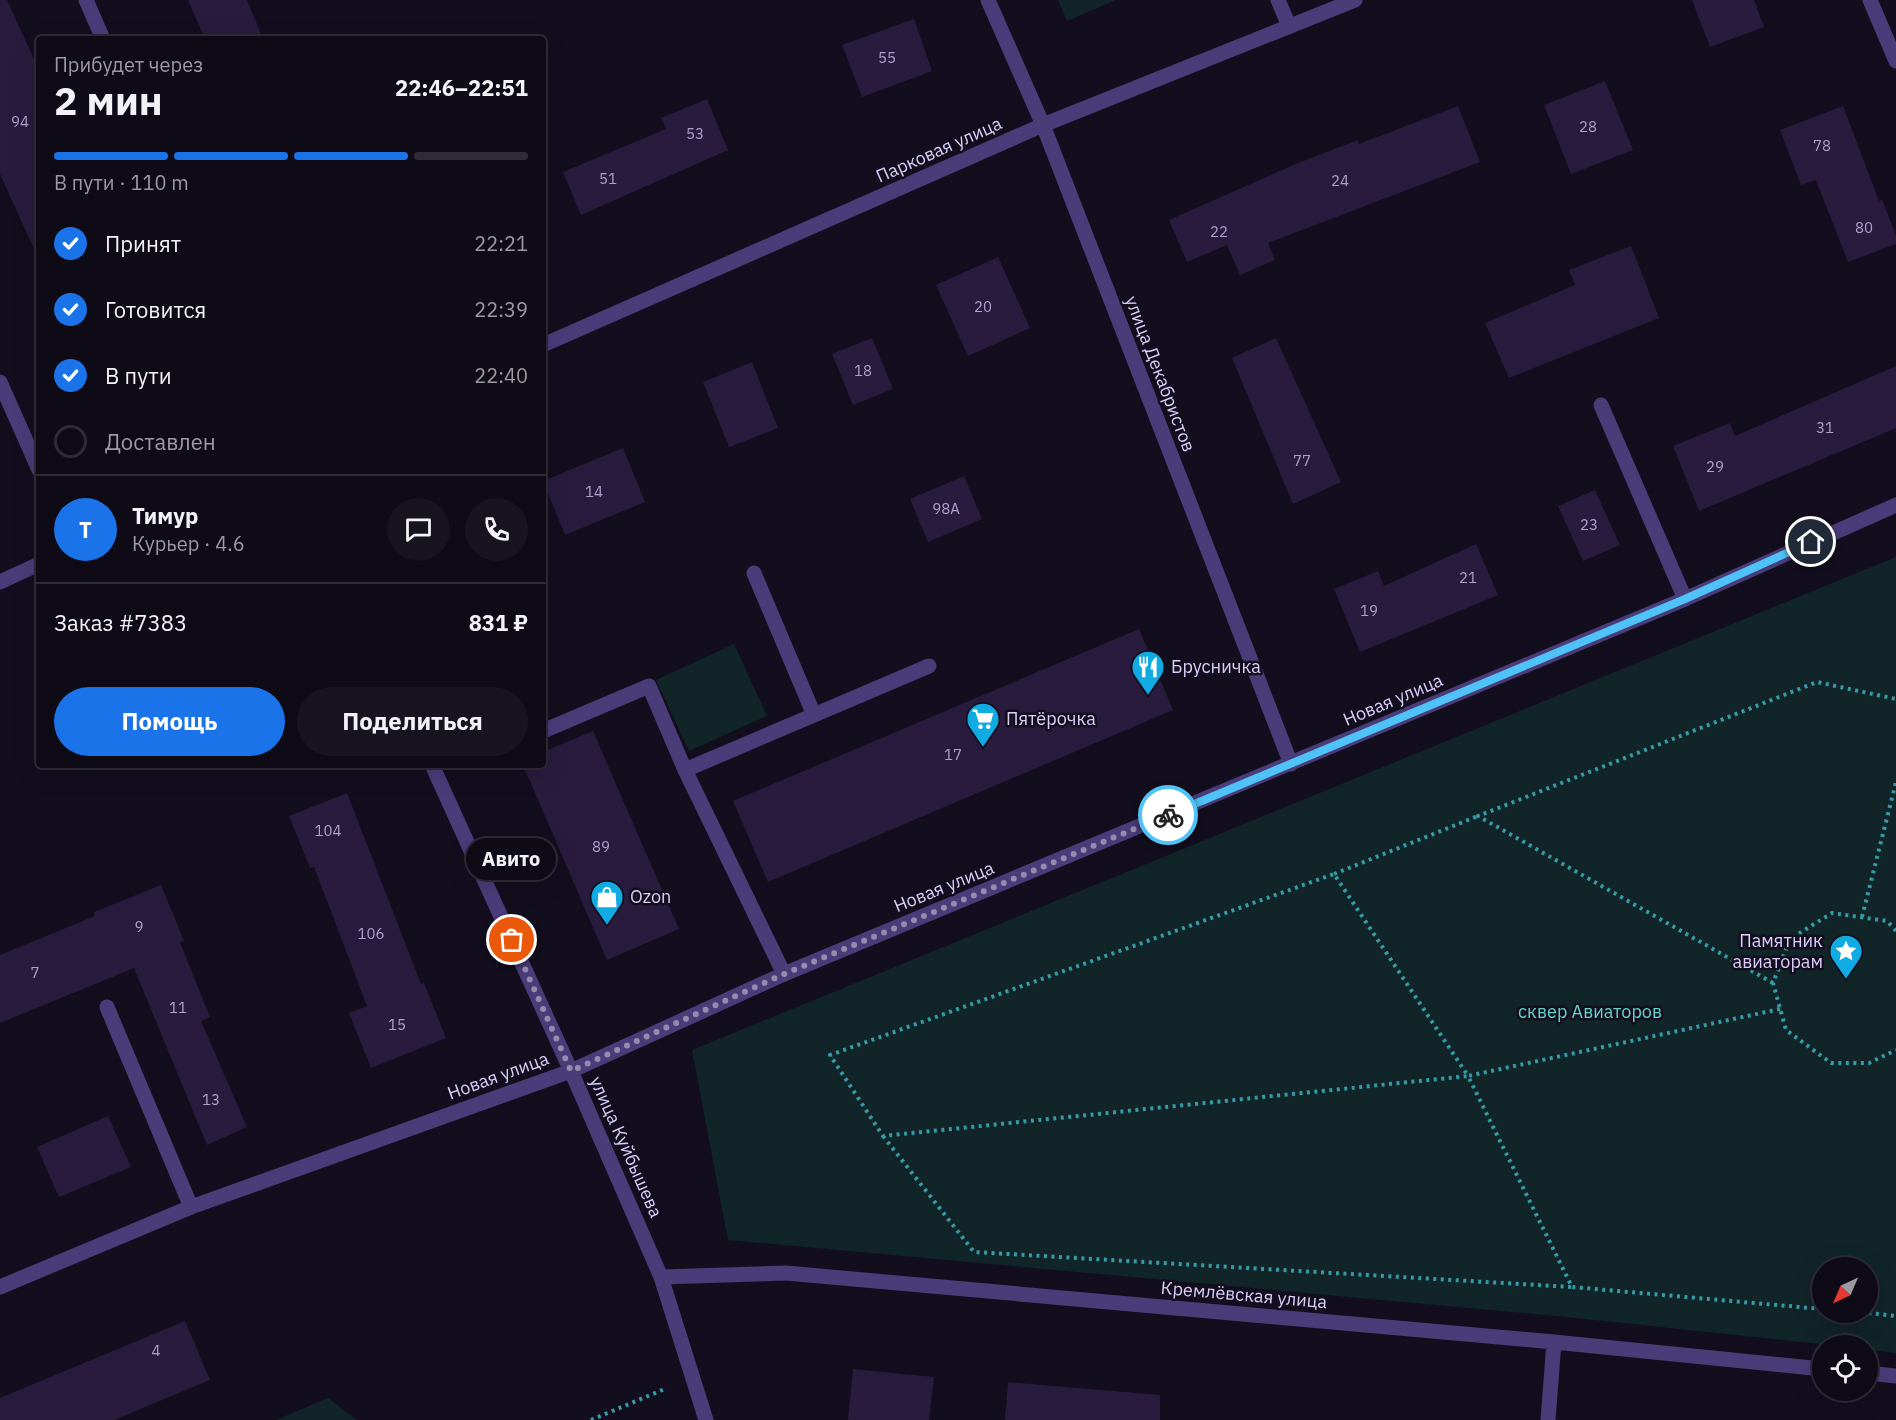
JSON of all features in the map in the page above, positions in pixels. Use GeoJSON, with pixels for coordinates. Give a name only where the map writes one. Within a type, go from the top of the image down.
{"type":"FeatureCollection","features":[{"type":"Feature","properties":{"kind":"street"},"geometry":{"type":"LineString","coordinates":[[86,0],[102,36]]}},
{"type":"Feature","properties":{"kind":"street","name":"улица Декабристов"},"geometry":{"type":"LineString","coordinates":[[988,0],[1043,125],[1291,764]]}},
{"type":"Feature","properties":{"kind":"street"},"geometry":{"type":"LineString","coordinates":[[1278,0],[1289,26]]}},
{"type":"Feature","properties":{"kind":"street","name":"Парковая улица"},"geometry":{"type":"LineString","coordinates":[[546,344],[1043,125],[1355,0]]}},
{"type":"Feature","properties":{"kind":"street"},"geometry":{"type":"LineString","coordinates":[[1870,0],[1896,61]]}},
{"type":"Feature","properties":{"kind":"street"},"geometry":{"type":"LineString","coordinates":[[0,382],[36,463]]}},
{"type":"Feature","properties":{"kind":"street"},"geometry":{"type":"LineString","coordinates":[[1601,405],[1685,599]]}},
{"type":"Feature","properties":{"kind":"street","name":"Новая улица"},"geometry":{"type":"LineString","coordinates":[[0,1287],[191,1207],[571,1071],[784,974],[1685,599],[1896,505]]}},
{"type":"Feature","properties":{"kind":"street"},"geometry":{"type":"LineString","coordinates":[[0,582],[36,565]]}},
{"type":"Feature","properties":{"kind":"street"},"geometry":{"type":"LineString","coordinates":[[754,573],[814,715]]}},
{"type":"Feature","properties":{"kind":"street"},"geometry":{"type":"LineString","coordinates":[[685,770],[929,666]]}},
{"type":"Feature","properties":{"kind":"street"},"geometry":{"type":"LineString","coordinates":[[546,730],[648,686],[685,770],[784,974]]}},
{"type":"Feature","properties":{"kind":"street","name":"улица Куйбышева"},"geometry":{"type":"LineString","coordinates":[[433,768],[661,1276],[706,1420]]}},
{"type":"Feature","properties":{"kind":"street"},"geometry":{"type":"LineString","coordinates":[[107,1007],[191,1207]]}},
{"type":"Feature","properties":{"kind":"street","name":"Кремлёвская улица"},"geometry":{"type":"LineString","coordinates":[[661,1276],[786,1274],[1554,1342],[1812,1368]]}},
{"type":"Feature","properties":{"kind":"street"},"geometry":{"type":"LineString","coordinates":[[1548,1420],[1554,1342]]}},
{"type":"Feature","properties":{"kind":"street"},"geometry":{"type":"LineString","coordinates":[[1878,1374],[1896,1376]]}},
{"type":"Feature","properties":{"kind":"path"},"geometry":{"type":"LineString","coordinates":[[1812,1308],[1572,1287],[974,1252],[883,1136],[830,1056],[1334,874],[1817,682],[1896,699]]}},
{"type":"Feature","properties":{"kind":"path"},"geometry":{"type":"LineString","coordinates":[[1862,917],[1896,782]]}},
{"type":"Feature","properties":{"kind":"path"},"geometry":{"type":"LineString","coordinates":[[1478,816],[1773,983]]}},
{"type":"Feature","properties":{"kind":"path"},"geometry":{"type":"LineString","coordinates":[[1334,874],[1468,1076],[1572,1287]]}},
{"type":"Feature","properties":{"kind":"path"},"geometry":{"type":"LineString","coordinates":[[1896,931],[1887,921],[1832,913],[1790,939],[1773,983],[1785,1030],[1831,1062],[1869,1063],[1896,1050]]}},
{"type":"Feature","properties":{"kind":"path"},"geometry":{"type":"LineString","coordinates":[[883,1136],[1468,1076],[1780,1009]]}},
{"type":"Feature","properties":{"kind":"path"},"geometry":{"type":"LineString","coordinates":[[1878,1314],[1896,1316]]}},
{"type":"Feature","properties":{"kind":"path"},"geometry":{"type":"LineString","coordinates":[[591,1420],[693,1378]]}},
{"type":"Feature","properties":{"kind":"green space"},"geometry":{"type":"Polygon","coordinates":[[[1058,0],[1116,0],[1067,21],[1058,0]]]}},
{"type":"Feature","properties":{"kind":"green space","name":"сквер Авиаторов"},"geometry":{"type":"Polygon","coordinates":[[[1896,557],[1896,1353],[1878,1351],[1878,1335],[1812,1335],[1812,1343],[1557,1316],[728,1240],[692,1050],[1896,557]]]}},
{"type":"Feature","properties":{"kind":"green space"},"geometry":{"type":"Polygon","coordinates":[[[734,644],[767,716],[689,751],[656,680],[734,644]]]}},
{"type":"Feature","properties":{"kind":"green space"},"geometry":{"type":"Polygon","coordinates":[[[328,1398],[357,1420],[276,1420],[328,1398]]]}},
{"type":"Feature","properties":{"kind":"building"},"geometry":{"type":"Polygon","coordinates":[[[0,0],[7,0],[36,63],[36,253],[0,174],[0,0]]]}},
{"type":"Feature","properties":{"kind":"building"},"geometry":{"type":"Polygon","coordinates":[[[188,0],[247,0],[262,36],[204,36],[188,0]]]}},
{"type":"Feature","properties":{"kind":"building"},"geometry":{"type":"Polygon","coordinates":[[[1692,0],[1754,0],[1764,27],[1710,47],[1692,0]]]}},
{"type":"Feature","properties":{"kind":"building"},"geometry":{"type":"Polygon","coordinates":[[[914,19],[932,71],[862,97],[842,45],[914,19]]]}},
{"type":"Feature","properties":{"kind":"building"},"geometry":{"type":"Polygon","coordinates":[[[1605,81],[1633,150],[1571,174],[1544,105],[1605,81]]]}},
{"type":"Feature","properties":{"kind":"building"},"geometry":{"type":"Polygon","coordinates":[[[707,99],[728,150],[581,215],[563,172],[666,129],[661,118],[707,99]]]}},
{"type":"Feature","properties":{"kind":"building"},"geometry":{"type":"Polygon","coordinates":[[[1458,106],[1480,162],[1268,243],[1275,260],[1240,275],[1227,245],[1187,262],[1169,220],[1298,163],[1358,140],[1359,144],[1458,106]]]}},
{"type":"Feature","properties":{"kind":"building"},"geometry":{"type":"Polygon","coordinates":[[[1843,106],[1879,201],[1882,199],[1896,236],[1896,244],[1848,262],[1816,180],[1801,185],[1780,130],[1843,106]]]}},
{"type":"Feature","properties":{"kind":"building"},"geometry":{"type":"Polygon","coordinates":[[[1631,246],[1659,318],[1509,378],[1485,323],[1575,285],[1569,270],[1631,246]]]}},
{"type":"Feature","properties":{"kind":"building"},"geometry":{"type":"Polygon","coordinates":[[[998,257],[1030,328],[968,356],[936,285],[998,257]]]}},
{"type":"Feature","properties":{"kind":"building"},"geometry":{"type":"Polygon","coordinates":[[[872,338],[893,389],[853,405],[832,354],[872,338]]]}},
{"type":"Feature","properties":{"kind":"building"},"geometry":{"type":"Polygon","coordinates":[[[1276,338],[1341,482],[1293,504],[1232,358],[1276,338]]]}},
{"type":"Feature","properties":{"kind":"building"},"geometry":{"type":"Polygon","coordinates":[[[752,362],[778,428],[729,447],[703,382],[752,362]]]}},
{"type":"Feature","properties":{"kind":"building"},"geometry":{"type":"Polygon","coordinates":[[[1896,366],[1896,428],[1699,511],[1673,446],[1730,423],[1735,436],[1896,366]]]}},
{"type":"Feature","properties":{"kind":"building"},"geometry":{"type":"Polygon","coordinates":[[[623,448],[645,502],[565,535],[546,488],[546,480],[623,448]]]}},
{"type":"Feature","properties":{"kind":"building"},"geometry":{"type":"Polygon","coordinates":[[[964,476],[982,519],[928,542],[910,499],[964,476]]]}},
{"type":"Feature","properties":{"kind":"building"},"geometry":{"type":"Polygon","coordinates":[[[1595,490],[1620,545],[1583,561],[1558,506],[1595,490]]]}},
{"type":"Feature","properties":{"kind":"building"},"geometry":{"type":"Polygon","coordinates":[[[1476,544],[1498,595],[1360,652],[1334,589],[1378,571],[1384,586],[1476,544]]]}},
{"type":"Feature","properties":{"kind":"building"},"geometry":{"type":"Polygon","coordinates":[[[1139,629],[1173,710],[768,882],[733,801],[1139,629]]]}},
{"type":"Feature","properties":{"kind":"building"},"geometry":{"type":"Polygon","coordinates":[[[593,731],[679,929],[607,960],[524,768],[546,768],[546,751],[593,731]]]}},
{"type":"Feature","properties":{"kind":"building"},"geometry":{"type":"Polygon","coordinates":[[[347,793],[421,984],[424,983],[446,1038],[371,1068],[349,1013],[367,1006],[314,867],[310,868],[289,816],[347,793]]]}},
{"type":"Feature","properties":{"kind":"building"},"geometry":{"type":"Polygon","coordinates":[[[161,885],[184,941],[180,942],[210,1017],[201,1021],[247,1127],[207,1145],[134,968],[0,1023],[0,955],[95,916],[94,912],[161,885]]]}},
{"type":"Feature","properties":{"kind":"building"},"geometry":{"type":"Polygon","coordinates":[[[108,1116],[131,1167],[59,1197],[37,1147],[108,1116]]]}},
{"type":"Feature","properties":{"kind":"building"},"geometry":{"type":"Polygon","coordinates":[[[185,1321],[210,1380],[114,1420],[0,1420],[0,1398],[185,1321]]]}},
{"type":"Feature","properties":{"kind":"building"},"geometry":{"type":"Polygon","coordinates":[[[853,1369],[934,1377],[929,1420],[848,1420],[853,1369]]]}},
{"type":"Feature","properties":{"kind":"building"},"geometry":{"type":"Polygon","coordinates":[[[1008,1382],[1160,1395],[1160,1420],[1005,1420],[1008,1382]]]}},
{"type":"Feature","properties":{"kind":"way so far"},"geometry":{"type":"LineString","coordinates":[[512,940],[571,1071],[784,974],[1168,815]]}},
{"type":"Feature","properties":{"kind":"place","name":"Брусничка"},"geometry":{"type":"Point","coordinates":[1148,696]}},
{"type":"Feature","properties":{"kind":"place","name":"Пятёрочка"},"geometry":{"type":"Point","coordinates":[983,748]}},
{"type":"Feature","properties":{"kind":"place","name":"Ozon"},"geometry":{"type":"Point","coordinates":[607,926]}},
{"type":"Feature","properties":{"kind":"place","name":"Авито"},"geometry":{"type":"Point","coordinates":[512,940]}},
{"type":"Feature","properties":{"kind":"place","name":"Памятник авиаторам"},"geometry":{"type":"Point","coordinates":[1846,980]}},
{"type":"Feature","properties":{"kind":"route"},"geometry":{"type":"LineString","coordinates":[[1168,815],[1685,599],[1811,542]]}}]}
